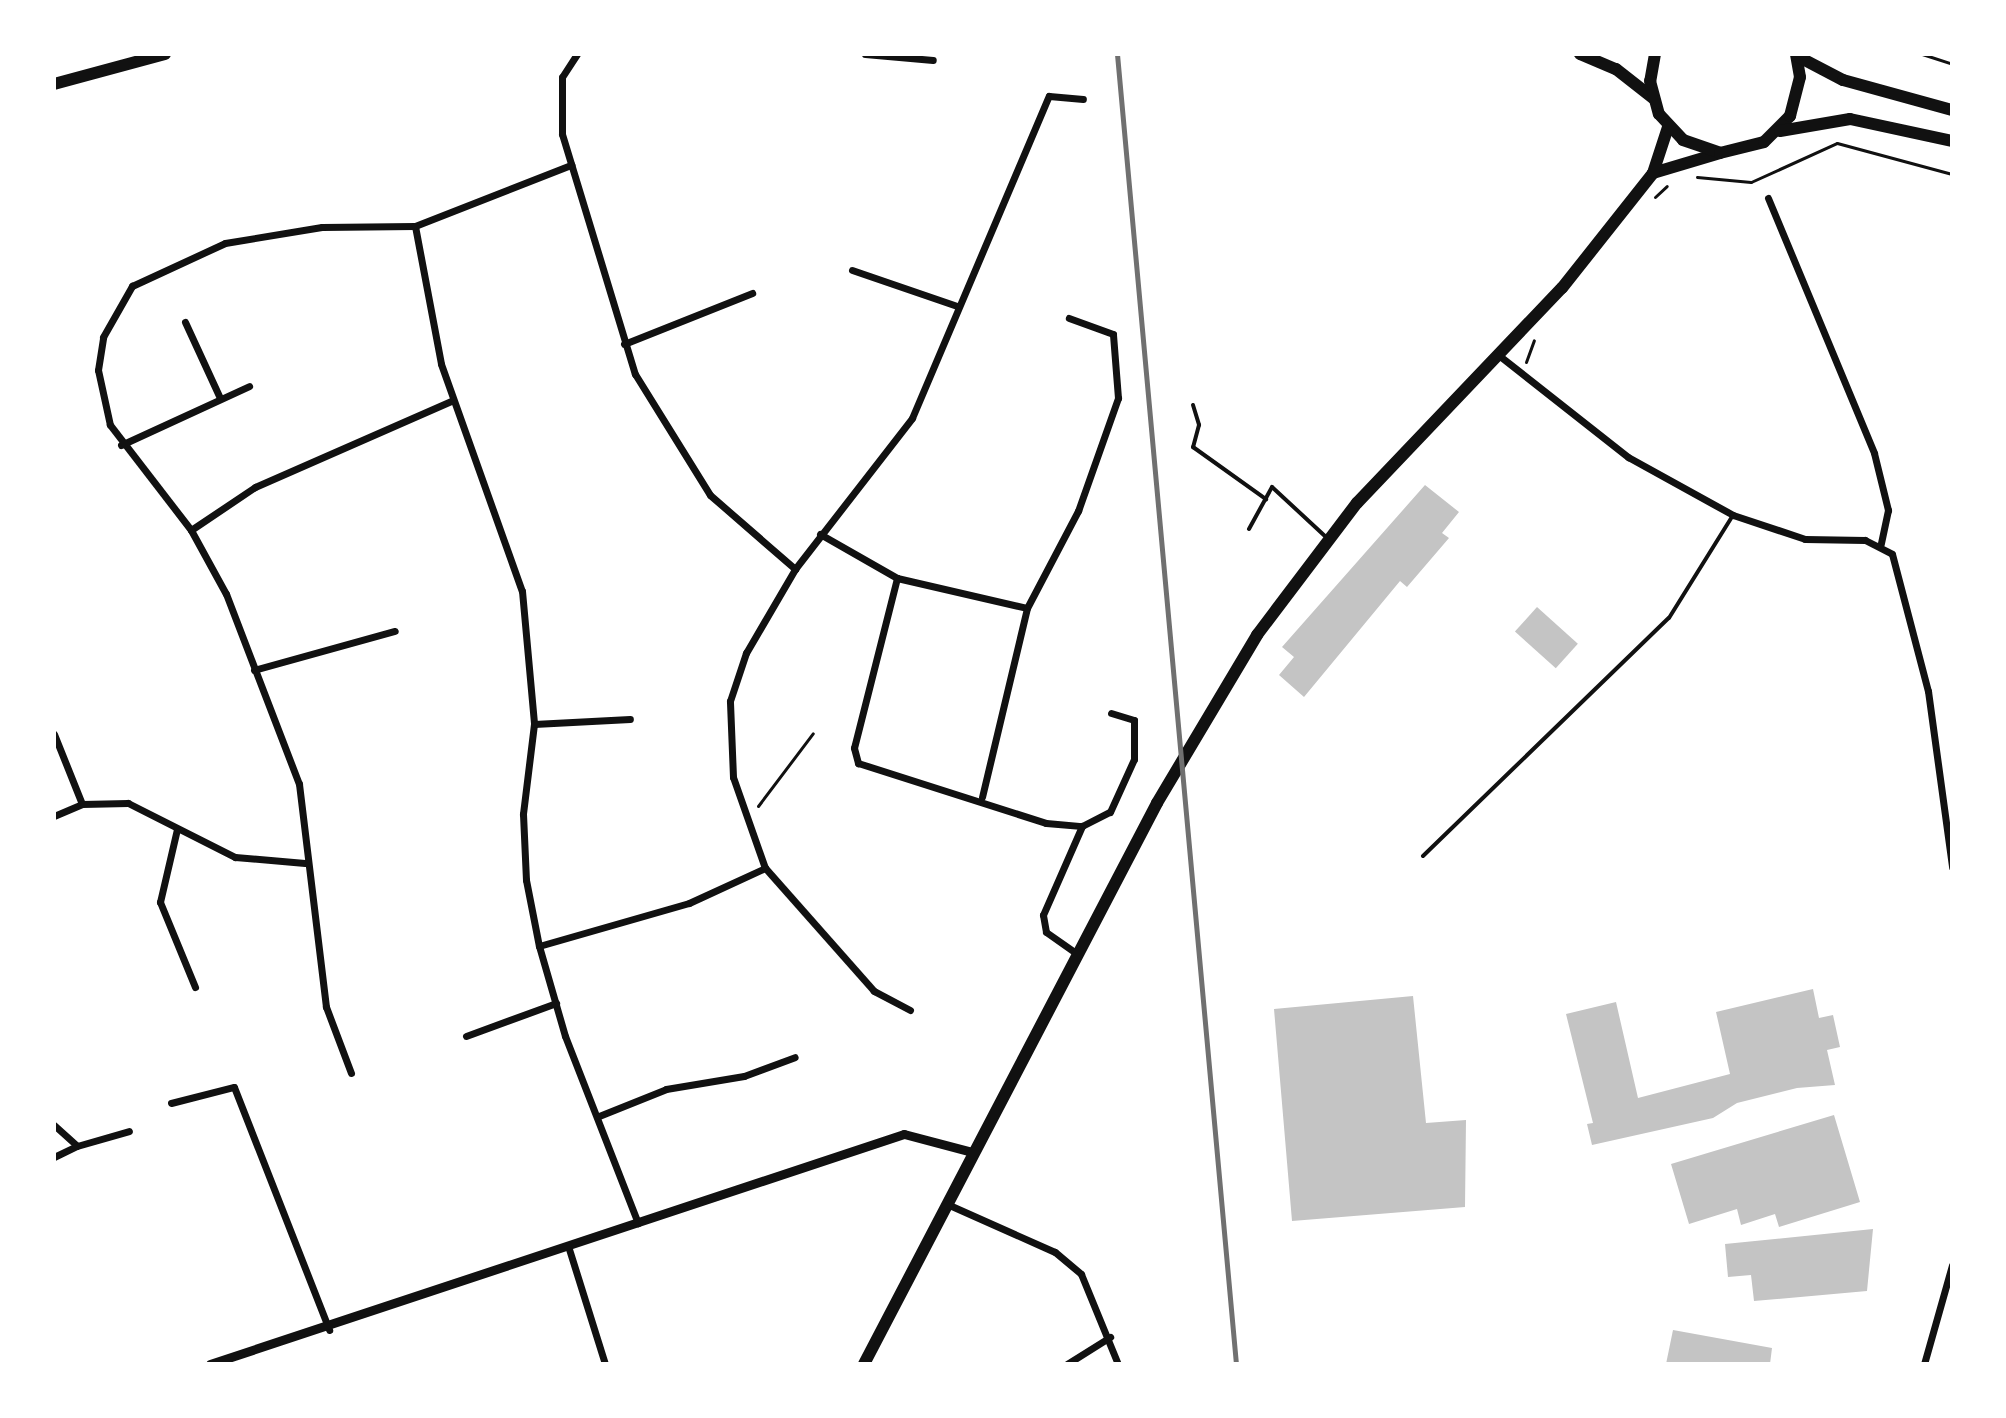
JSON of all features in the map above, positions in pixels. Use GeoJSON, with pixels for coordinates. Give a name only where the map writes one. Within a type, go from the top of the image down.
{"type":"FeatureCollection","features":[{"type":"Feature","properties":{"kind":"main road"},"geometry":{"type":"LineString","coordinates":[[54,84],[165,54]]}},
{"type":"Feature","properties":{"kind":"main road"},"geometry":{"type":"LineString","coordinates":[[1580,54],[1616,69],[1653,98],[1668,127],[1720,153]]}},
{"type":"Feature","properties":{"kind":"main road"},"geometry":{"type":"LineString","coordinates":[[1653,98],[1655,54]]}},
{"type":"Feature","properties":{"kind":"main road"},"geometry":{"type":"LineString","coordinates":[[1777,132],[1797,97],[1796,55],[1843,80],[1952,110]]}},
{"type":"Feature","properties":{"kind":"main road"},"geometry":{"type":"LineString","coordinates":[[1653,173],[1720,153],[1751,148],[1777,132],[1806,121],[1850,119],[1952,141]]}},
{"type":"Feature","properties":{"kind":"main road"},"geometry":{"type":"LineString","coordinates":[[864,1364],[972,1152],[1193,738],[1327,538],[1501,357],[1653,173],[1668,127]]}},
{"type":"Feature","properties":{"kind":"street"},"geometry":{"type":"LineString","coordinates":[[577,54],[559,95],[571,165],[624,344],[647,400],[710,495],[795,569]]}},
{"type":"Feature","properties":{"kind":"street"},"geometry":{"type":"LineString","coordinates":[[865,54],[933,60]]}},
{"type":"Feature","properties":{"kind":"street"},"geometry":{"type":"LineString","coordinates":[[910,1010],[874,991],[765,868],[747,821],[727,741],[730,701],[746,653],[795,569],[912,418],[957,306],[1049,96],[1083,99]]}},
{"type":"Feature","properties":{"kind":"street"},"geometry":{"type":"LineString","coordinates":[[351,1073],[326,1007],[305,863],[299,784],[254,670],[191,530],[121,445],[104,409],[98,370],[108,325],[132,286],[225,243],[322,227],[415,226],[571,165]]}},
{"type":"Feature","properties":{"kind":"street"},"geometry":{"type":"LineString","coordinates":[[1768,198],[1874,453],[1888,510],[1881,544],[1904,583],[1928,691],[1952,867]]}},
{"type":"Feature","properties":{"kind":"street"},"geometry":{"type":"LineString","coordinates":[[415,226],[453,400],[522,591],[534,724],[523,814],[539,946],[556,1003],[638,1223]]}},
{"type":"Feature","properties":{"kind":"street"},"geometry":{"type":"LineString","coordinates":[[852,270],[957,306]]}},
{"type":"Feature","properties":{"kind":"street"},"geometry":{"type":"LineString","coordinates":[[624,344],[752,293]]}},
{"type":"Feature","properties":{"kind":"street"},"geometry":{"type":"LineString","coordinates":[[982,797],[1027,608],[1073,522],[1118,398],[1113,334],[1069,318]]}},
{"type":"Feature","properties":{"kind":"street"},"geometry":{"type":"LineString","coordinates":[[185,322],[220,398]]}},
{"type":"Feature","properties":{"kind":"street"},"geometry":{"type":"LineString","coordinates":[[1501,357],[1628,457],[1733,515],[1805,539],[1881,544]]}},
{"type":"Feature","properties":{"kind":"street"},"geometry":{"type":"LineString","coordinates":[[121,445],[249,386]]}},
{"type":"Feature","properties":{"kind":"street"},"geometry":{"type":"LineString","coordinates":[[191,530],[255,487],[453,400]]}},
{"type":"Feature","properties":{"kind":"street"},"geometry":{"type":"LineString","coordinates":[[820,534],[897,578],[1027,608]]}},
{"type":"Feature","properties":{"kind":"street"},"geometry":{"type":"LineString","coordinates":[[897,578],[855,755],[871,773],[982,797],[1046,823],[1082,826],[1110,812],[1134,759],[1134,720],[1111,713]]}},
{"type":"Feature","properties":{"kind":"street"},"geometry":{"type":"LineString","coordinates":[[254,670],[395,631]]}},
{"type":"Feature","properties":{"kind":"street"},"geometry":{"type":"LineString","coordinates":[[534,724],[630,719]]}},
{"type":"Feature","properties":{"kind":"street"},"geometry":{"type":"LineString","coordinates":[[54,734],[82,804]]}},
{"type":"Feature","properties":{"kind":"street"},"geometry":{"type":"LineString","coordinates":[[54,816],[82,804],[128,803],[235,857],[305,863]]}},
{"type":"Feature","properties":{"kind":"street"},"geometry":{"type":"LineString","coordinates":[[1077,954],[1052,940],[1043,915],[1082,826]]}},
{"type":"Feature","properties":{"kind":"street"},"geometry":{"type":"LineString","coordinates":[[177,829],[160,902],[195,987]]}},
{"type":"Feature","properties":{"kind":"street"},"geometry":{"type":"LineString","coordinates":[[539,946],[689,903],[765,868]]}},
{"type":"Feature","properties":{"kind":"street"},"geometry":{"type":"LineString","coordinates":[[466,1036],[556,1003]]}},
{"type":"Feature","properties":{"kind":"street"},"geometry":{"type":"LineString","coordinates":[[599,1116],[666,1089],[744,1076],[795,1057]]}},
{"type":"Feature","properties":{"kind":"street"},"geometry":{"type":"LineString","coordinates":[[171,1103],[234,1087],[329,1330]]}},
{"type":"Feature","properties":{"kind":"street"},"geometry":{"type":"LineString","coordinates":[[54,1125],[77,1146]]}},
{"type":"Feature","properties":{"kind":"street"},"geometry":{"type":"LineString","coordinates":[[54,1157],[77,1146],[129,1131]]}},
{"type":"Feature","properties":{"kind":"street"},"geometry":{"type":"LineString","coordinates":[[210,1364],[329,1330],[904,1134],[972,1152]]}},
{"type":"Feature","properties":{"kind":"street"},"geometry":{"type":"LineString","coordinates":[[947,1204],[1055,1252],[1081,1274],[1110,1337],[1118,1364]]}},
{"type":"Feature","properties":{"kind":"street"},"geometry":{"type":"LineString","coordinates":[[569,1249],[605,1364]]}},
{"type":"Feature","properties":{"kind":"street"},"geometry":{"type":"LineString","coordinates":[[1924,1364],[1952,1265]]}},
{"type":"Feature","properties":{"kind":"street"},"geometry":{"type":"LineString","coordinates":[[1067,1364],[1110,1337]]}},
{"type":"Feature","properties":{"kind":"lane"},"geometry":{"type":"LineString","coordinates":[[1193,405],[1199,425],[1193,447],[1266,499]]}},
{"type":"Feature","properties":{"kind":"lane"},"geometry":{"type":"LineString","coordinates":[[1249,529],[1272,487],[1327,538]]}},
{"type":"Feature","properties":{"kind":"lane"},"geometry":{"type":"LineString","coordinates":[[1423,856],[1669,618],[1733,515]]}},
{"type":"Feature","properties":{"kind":"path"},"geometry":{"type":"LineString","coordinates":[[1922,54],[1952,64]]}},
{"type":"Feature","properties":{"kind":"path"},"geometry":{"type":"LineString","coordinates":[[1683,179],[1751,182],[1837,143],[1952,174]]}},
{"type":"Feature","properties":{"kind":"path"},"geometry":{"type":"LineString","coordinates":[[1650,201],[1675,182]]}},
{"type":"Feature","properties":{"kind":"path"},"geometry":{"type":"LineString","coordinates":[[1530,376],[1527,352],[1538,335]]}},
{"type":"Feature","properties":{"kind":"path"},"geometry":{"type":"LineString","coordinates":[[747,821],[813,733]]}},
{"type":"Feature","properties":{"kind":"building"},"geometry":{"type":"Polygon","coordinates":[[[1425,485],[1459,512],[1442,533],[1449,538],[1407,587],[1400,581],[1304,697],[1279,675],[1294,657],[1282,647],[1425,485]]]}},
{"type":"Feature","properties":{"kind":"building"},"geometry":{"type":"Polygon","coordinates":[[[1537,607],[1578,644],[1556,668],[1515,632],[1537,607]]]}},
{"type":"Feature","properties":{"kind":"building"},"geometry":{"type":"Polygon","coordinates":[[[1813,989],[1819,1018],[1833,1015],[1840,1047],[1827,1050],[1835,1085],[1797,1088],[1737,1103],[1713,1118],[1592,1145],[1587,1124],[1593,1123],[1566,1014],[1616,1002],[1638,1098],[1730,1074],[1716,1012],[1813,989]]]}},
{"type":"Feature","properties":{"kind":"building"},"geometry":{"type":"Polygon","coordinates":[[[1413,996],[1426,1123],[1466,1120],[1465,1207],[1292,1221],[1274,1009],[1413,996]]]}},
{"type":"Feature","properties":{"kind":"building"},"geometry":{"type":"Polygon","coordinates":[[[1834,1115],[1860,1202],[1779,1227],[1775,1214],[1741,1225],[1737,1209],[1689,1224],[1671,1164],[1834,1115]]]}},
{"type":"Feature","properties":{"kind":"building"},"geometry":{"type":"Polygon","coordinates":[[[1873,1229],[1867,1291],[1754,1301],[1751,1275],[1728,1277],[1725,1244],[1873,1229]]]}},
{"type":"Feature","properties":{"kind":"building"},"geometry":{"type":"Polygon","coordinates":[[[1673,1330],[1772,1348],[1770,1364],[1666,1364],[1673,1330]]]}},
{"type":"Feature","properties":{"kind":"railway"},"geometry":{"type":"LineString","coordinates":[[1117,54],[1236,1364]]}}]}
